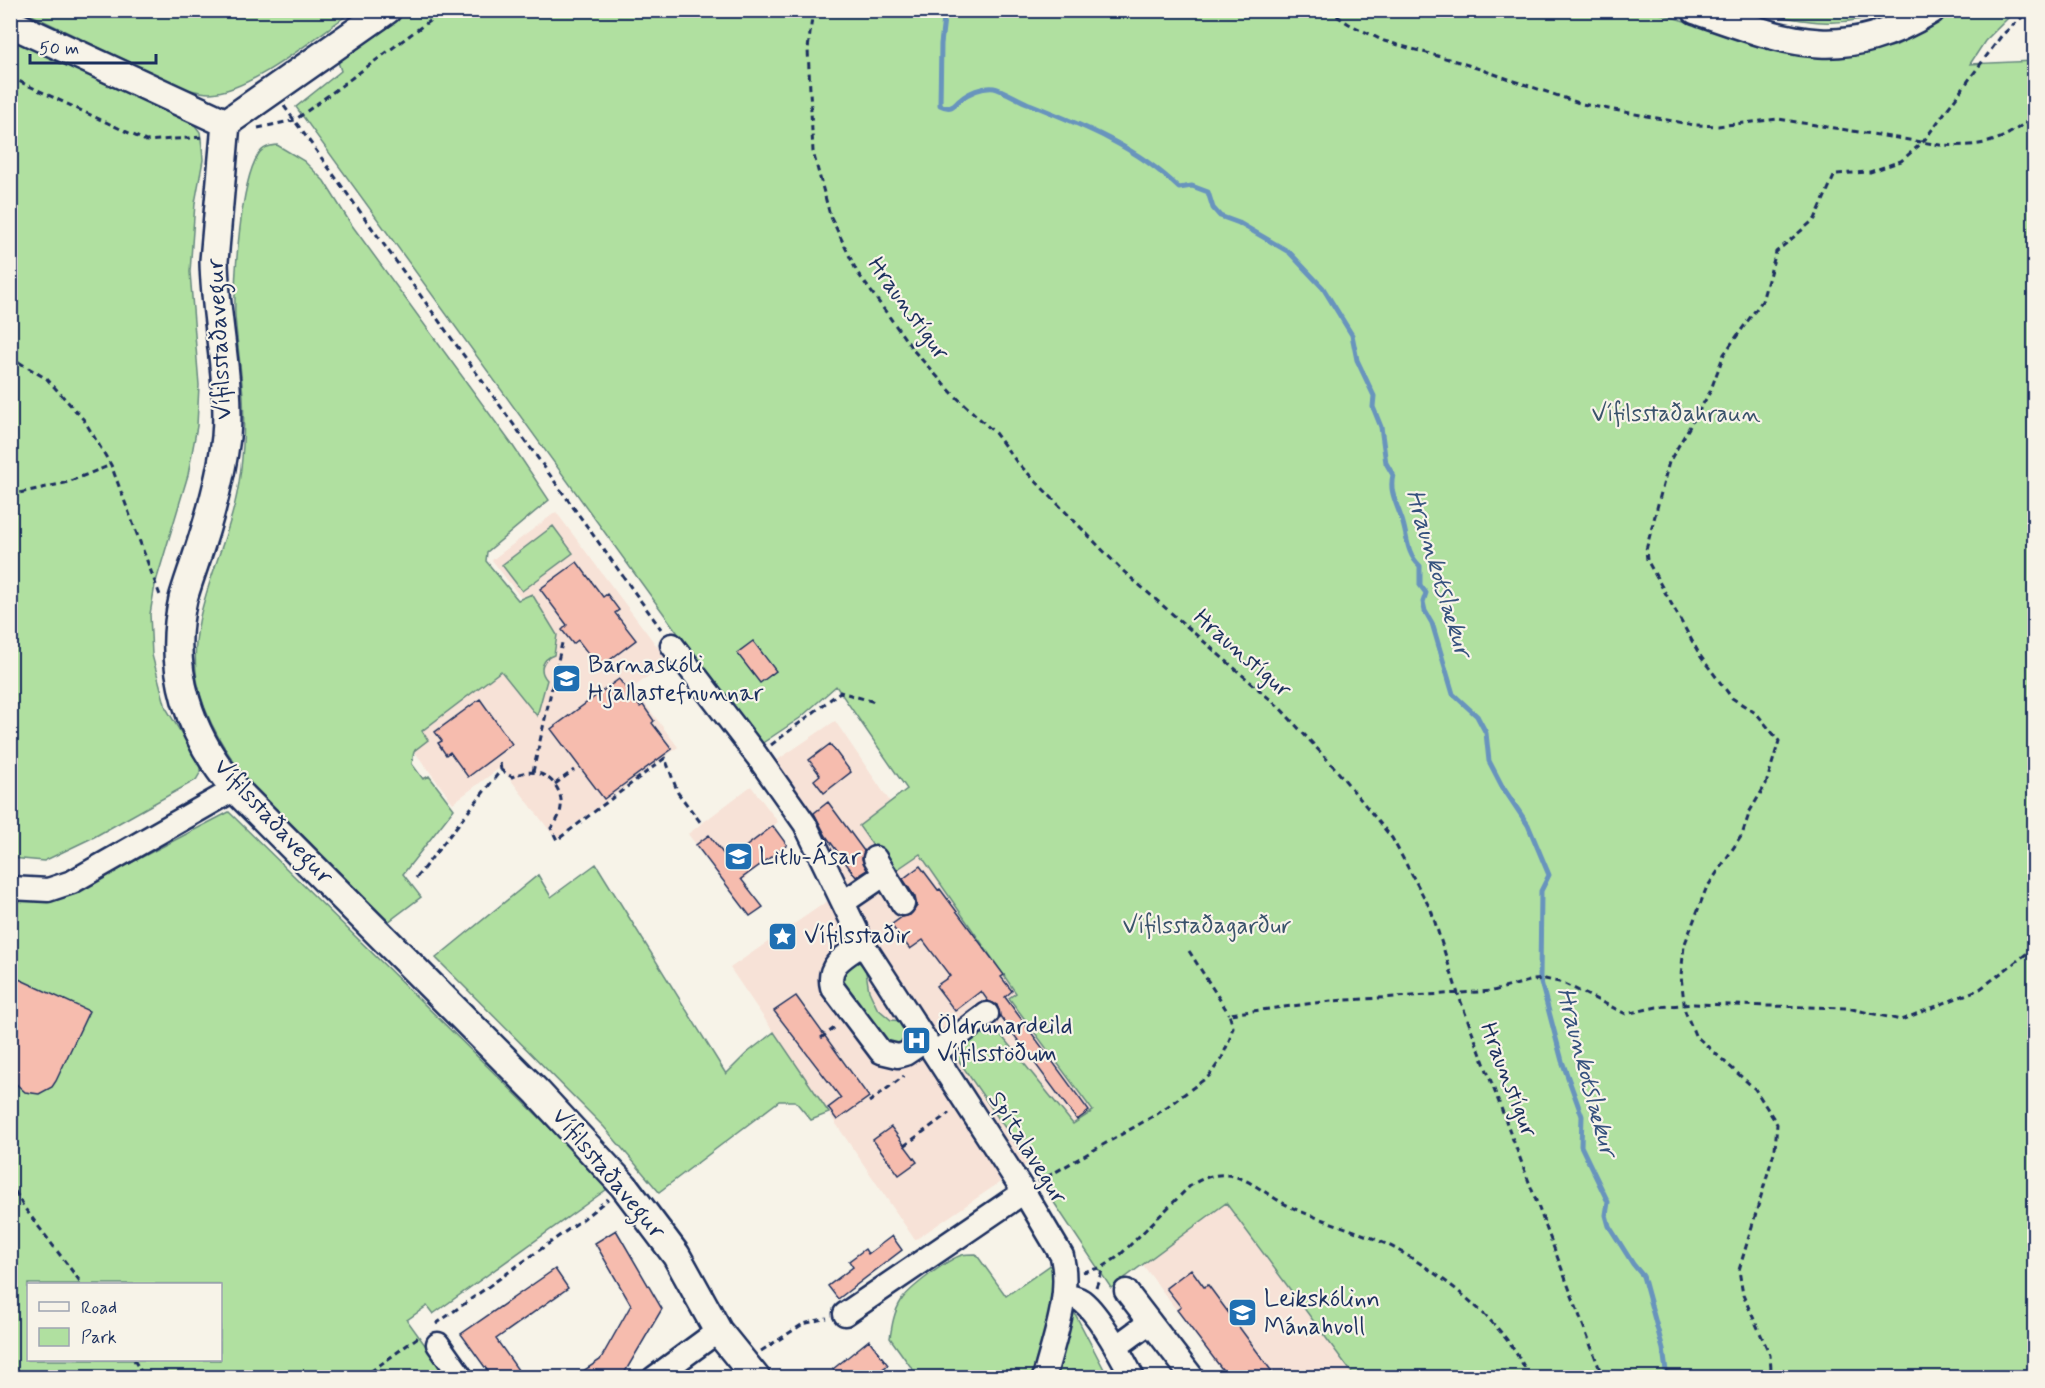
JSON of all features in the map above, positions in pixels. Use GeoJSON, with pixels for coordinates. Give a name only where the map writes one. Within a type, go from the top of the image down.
{"type":"FeatureCollection","features":[{"type":"Feature","properties":{"kind":"main road"},"geometry":{"type":"LineString","coordinates":[[10,23],[226,129],[272,90],[387,10]]}},
{"type":"Feature","properties":{"kind":"main road"},"geometry":{"type":"LineString","coordinates":[[1696,10],[1799,42],[1824,45],[1842,44],[1875,37],[1895,30],[1931,10]]}},
{"type":"Feature","properties":{"kind":"main road","name":"Vífilsstaðavegur"},"geometry":{"type":"LineString","coordinates":[[226,129],[214,261],[226,385],[226,436],[216,490],[180,615],[179,670],[189,713],[208,753],[235,789],[538,1093],[624,1186],[676,1255],[718,1331],[758,1365]]}},
{"type":"Feature","properties":{"kind":"street","name":"Spítalavegur"},"geometry":{"type":"LineString","coordinates":[[672,645],[806,824],[863,944],[1024,1192],[1062,1257],[1064,1286],[1044,1377]]}},
{"type":"Feature","properties":{"kind":"street"},"geometry":{"type":"LineString","coordinates":[[10,888],[48,890],[72,882],[235,789]]}},
{"type":"Feature","properties":{"kind":"street"},"geometry":{"type":"LineString","coordinates":[[844,902],[880,866],[903,904]]}},
{"type":"Feature","properties":{"kind":"street"},"geometry":{"type":"LineString","coordinates":[[863,944],[834,965],[831,976],[832,987],[881,1052],[898,1056],[930,1047],[987,1014]]}},
{"type":"Feature","properties":{"kind":"street"},"geometry":{"type":"LineString","coordinates":[[845,1314],[1024,1192]]}},
{"type":"Feature","properties":{"kind":"street"},"geometry":{"type":"LineString","coordinates":[[1064,1286],[1087,1306],[1116,1347],[1133,1377]]}},
{"type":"Feature","properties":{"kind":"street"},"geometry":{"type":"LineString","coordinates":[[1126,1291],[1193,1377]]}},
{"type":"Feature","properties":{"kind":"street"},"geometry":{"type":"LineString","coordinates":[[1116,1347],[1150,1322]]}},
{"type":"Feature","properties":{"kind":"street"},"geometry":{"type":"LineString","coordinates":[[654,1377],[718,1331]]}},
{"type":"Feature","properties":{"kind":"street"},"geometry":{"type":"LineString","coordinates":[[438,1344],[462,1377]]}},
{"type":"Feature","properties":{"kind":"path"},"geometry":{"type":"LineString","coordinates":[[10,77],[146,141],[295,120],[444,10]]}},
{"type":"Feature","properties":{"kind":"path","name":"Hraunstígur"},"geometry":{"type":"LineString","coordinates":[[813,10],[808,60],[813,152],[830,215],[857,272],[914,351],[952,394],[995,433],[1016,461],[1122,570],[1280,708],[1334,767],[1392,838],[1431,910],[1458,994],[1603,1377]]}},
{"type":"Feature","properties":{"kind":"path"},"geometry":{"type":"LineString","coordinates":[[1328,10],[1349,24],[1384,41],[1459,62],[1582,104],[1694,125],[1718,126],[1778,120],[1958,146],[1983,145],[2006,136],[2034,116]]}},
{"type":"Feature","properties":{"kind":"path"},"geometry":{"type":"LineString","coordinates":[[1767,1377],[1771,1370],[1770,1355],[1743,1295],[1739,1270],[1775,1149],[1778,1124],[1755,1089],[1695,1035],[1684,1004],[1681,976],[1684,946],[1706,889],[1743,835],[1750,811],[1766,784],[1779,741],[1757,714],[1732,698],[1701,657],[1647,560],[1646,550],[1669,462],[1710,392],[1724,354],[1762,301],[1776,252],[1815,219],[1835,174],[1870,172],[1901,161],[1923,142],[2002,35],[2030,10]]}},
{"type":"Feature","properties":{"kind":"path"},"geometry":{"type":"LineString","coordinates":[[272,90],[672,645]]}},
{"type":"Feature","properties":{"kind":"path"},"geometry":{"type":"LineString","coordinates":[[10,357],[47,379],[84,420],[111,465],[163,603],[171,612],[180,615]]}},
{"type":"Feature","properties":{"kind":"path"},"geometry":{"type":"LineString","coordinates":[[10,495],[65,483],[111,465]]}},
{"type":"Feature","properties":{"kind":"path"},"geometry":{"type":"LineString","coordinates":[[533,772],[561,643]]}},
{"type":"Feature","properties":{"kind":"path"},"geometry":{"type":"LineString","coordinates":[[757,756],[840,692],[875,702]]}},
{"type":"Feature","properties":{"kind":"path"},"geometry":{"type":"LineString","coordinates":[[501,770],[512,777],[525,772],[533,772],[545,776],[555,784],[561,796],[561,809],[551,828],[557,840],[665,758],[678,793],[701,823]]}},
{"type":"Feature","properties":{"kind":"path"},"geometry":{"type":"LineString","coordinates":[[416,878],[501,770],[500,763]]}},
{"type":"Feature","properties":{"kind":"path"},"geometry":{"type":"LineString","coordinates":[[555,784],[574,770]]}},
{"type":"Feature","properties":{"kind":"path"},"geometry":{"type":"LineString","coordinates":[[1229,1014],[1331,1001],[1493,992],[1533,980],[1545,979],[1563,983],[1626,1014],[1684,1004],[1847,1008],[1901,1020],[1980,989],[2034,948]]}},
{"type":"Feature","properties":{"kind":"path"},"geometry":{"type":"LineString","coordinates":[[1024,1192],[1157,1114],[1200,1083],[1216,1068],[1227,1048],[1233,1027],[1229,1014],[1189,951]]}},
{"type":"Feature","properties":{"kind":"path"},"geometry":{"type":"LineString","coordinates":[[869,1102],[906,1074]]}},
{"type":"Feature","properties":{"kind":"path"},"geometry":{"type":"LineString","coordinates":[[904,1146],[965,1101]]}},
{"type":"Feature","properties":{"kind":"path"},"geometry":{"type":"LineString","coordinates":[[1064,1286],[1103,1267],[1119,1256],[1190,1186],[1203,1177],[1217,1173],[1230,1175],[1250,1183],[1294,1209],[1396,1249],[1432,1273],[1463,1296],[1494,1324],[1514,1348],[1530,1377]]}},
{"type":"Feature","properties":{"kind":"path"},"geometry":{"type":"LineString","coordinates":[[10,1182],[23,1206],[81,1283]]}},
{"type":"Feature","properties":{"kind":"path"},"geometry":{"type":"LineString","coordinates":[[362,1377],[583,1220],[624,1186]]}},
{"type":"Feature","properties":{"kind":"path"},"geometry":{"type":"LineString","coordinates":[[758,1365],[803,1324],[845,1314]]}},
{"type":"Feature","properties":{"kind":"path"},"geometry":{"type":"LineString","coordinates":[[135,1361],[145,1377]]}},
{"type":"Feature","properties":{"kind":"path"},"geometry":{"type":"LineString","coordinates":[[1356,1377],[1359,1375],[1360,1377]]}},
{"type":"Feature","properties":{"kind":"shaded area","name":"Barnaskóli Hjallastefnunnar"},"geometry":{"type":"Polygon","coordinates":[[[556,512],[668,661],[633,688],[678,747],[556,839],[501,767],[453,803],[414,751],[428,740],[421,731],[549,635],[492,560],[556,512]]]}},
{"type":"Feature","properties":{"kind":"shaded area","name":"Öldrunardeild Vífilsstöðum"},"geometry":{"type":"Polygon","coordinates":[[[835,721],[1102,1113],[915,1240],[730,968],[848,887],[767,767],[835,721]]]}},
{"type":"Feature","properties":{"kind":"shaded area","name":"Litlu-Ásar"},"geometry":{"type":"Polygon","coordinates":[[[751,786],[778,822],[773,826],[787,845],[743,881],[763,907],[750,916],[688,834],[751,786]]]}},
{"type":"Feature","properties":{"kind":"shaded area","name":"Leikskólinn Mánahvoll"},"geometry":{"type":"Polygon","coordinates":[[[1226,1203],[1355,1377],[1226,1377],[1143,1265],[1226,1203]]]}},
{"type":"Feature","properties":{"kind":"green space"},"geometry":{"type":"Polygon","coordinates":[[[1649,10],[1739,38],[1845,53],[1895,46],[1955,11],[2015,11],[1985,41],[1970,64],[2034,61],[2034,1377],[1355,1377],[1226,1203],[1111,1288],[1037,1174],[952,1051],[975,1032],[985,1035],[996,1029],[1073,1124],[1093,1111],[1009,998],[1016,993],[920,854],[892,873],[859,826],[907,789],[836,686],[800,718],[761,744],[706,672],[296,107],[341,71],[334,49],[388,11],[1649,10]]]}},
{"type":"Feature","properties":{"kind":"green space"},"geometry":{"type":"Polygon","coordinates":[[[1885,10],[1853,21],[1836,22],[1785,18],[1752,11],[1885,10]]]}},
{"type":"Feature","properties":{"kind":"green space"},"geometry":{"type":"Polygon","coordinates":[[[23,11],[353,11],[264,73],[227,90],[210,93],[183,88],[23,11]]]}},
{"type":"Feature","properties":{"kind":"green space"},"geometry":{"type":"Polygon","coordinates":[[[11,36],[187,115],[200,132],[203,160],[195,203],[190,272],[199,385],[197,426],[188,475],[155,585],[150,614],[152,655],[166,708],[200,764],[200,773],[196,780],[94,837],[44,861],[11,858],[11,36]]]}},
{"type":"Feature","properties":{"kind":"green space"},"geometry":{"type":"Polygon","coordinates":[[[277,145],[304,161],[324,181],[351,224],[513,446],[549,500],[487,552],[486,561],[518,600],[532,594],[557,635],[554,655],[544,662],[542,669],[547,680],[537,716],[501,671],[422,731],[428,740],[414,751],[412,764],[423,779],[429,776],[454,809],[403,874],[421,897],[384,925],[246,779],[212,725],[200,695],[197,680],[196,638],[200,618],[235,503],[242,457],[243,396],[235,315],[239,232],[247,187],[258,155],[266,147],[277,145]]]}},
{"type":"Feature","properties":{"kind":"green space"},"geometry":{"type":"Polygon","coordinates":[[[553,526],[573,553],[522,591],[502,565],[553,526]]]}},
{"type":"Feature","properties":{"kind":"green space"},"geometry":{"type":"Polygon","coordinates":[[[229,812],[610,1187],[433,1314],[427,1306],[407,1320],[448,1377],[11,1377],[10,885],[69,895],[229,812]]]}},
{"type":"Feature","properties":{"kind":"green space"},"geometry":{"type":"Polygon","coordinates":[[[596,864],[726,1074],[747,1053],[774,1032],[829,1113],[811,1120],[795,1101],[779,1101],[659,1192],[604,1127],[436,958],[538,875],[551,897],[596,864]]]}},
{"type":"Feature","properties":{"kind":"green space"},"geometry":{"type":"Polygon","coordinates":[[[855,960],[865,966],[869,991],[877,1008],[891,1020],[903,1021],[909,1030],[903,1043],[889,1044],[884,1040],[843,981],[841,976],[855,960]]]}},
{"type":"Feature","properties":{"kind":"green space"},"geometry":{"type":"Polygon","coordinates":[[[976,1254],[1006,1296],[1055,1262],[1056,1294],[1038,1377],[918,1377],[890,1338],[901,1301],[912,1289],[938,1268],[956,1258],[976,1254]]]}},
{"type":"Feature","properties":{"kind":"green space"},"geometry":{"type":"Polygon","coordinates":[[[1071,1306],[1108,1377],[1052,1377],[1071,1306]]]}},
{"type":"Feature","properties":{"kind":"building"},"geometry":{"type":"Polygon","coordinates":[[[577,562],[603,597],[607,594],[619,610],[615,613],[636,640],[599,668],[578,640],[573,644],[562,630],[567,625],[540,589],[577,562]]]}},
{"type":"Feature","properties":{"kind":"building"},"geometry":{"type":"Polygon","coordinates":[[[753,641],[776,671],[760,683],[737,653],[753,641]]]}},
{"type":"Feature","properties":{"kind":"building"},"geometry":{"type":"Polygon","coordinates":[[[619,679],[640,707],[643,705],[654,721],[652,723],[672,749],[604,799],[551,729],[619,679]]]}},
{"type":"Feature","properties":{"kind":"building"},"geometry":{"type":"Polygon","coordinates":[[[480,699],[512,744],[468,777],[450,752],[446,755],[438,743],[442,741],[435,732],[480,699]]]}},
{"type":"Feature","properties":{"kind":"building"},"geometry":{"type":"Polygon","coordinates":[[[830,744],[851,772],[824,793],[814,780],[820,775],[809,760],[830,744]]]}},
{"type":"Feature","properties":{"kind":"building"},"geometry":{"type":"Polygon","coordinates":[[[828,802],[864,851],[862,859],[867,870],[856,877],[826,836],[814,813],[828,802]]]}},
{"type":"Feature","properties":{"kind":"building"},"geometry":{"type":"Polygon","coordinates":[[[773,826],[787,845],[741,879],[763,907],[750,916],[696,845],[709,835],[728,860],[773,826]]]}},
{"type":"Feature","properties":{"kind":"building"},"geometry":{"type":"Polygon","coordinates":[[[920,866],[938,890],[940,889],[1004,975],[1001,977],[1012,991],[1005,997],[1089,1111],[1077,1120],[1000,1016],[997,1005],[988,1001],[981,991],[955,1011],[936,986],[950,976],[923,940],[910,949],[891,925],[902,917],[910,915],[917,906],[915,897],[903,879],[920,866]]]}},
{"type":"Feature","properties":{"kind":"building"},"geometry":{"type":"Polygon","coordinates":[[[10,975],[89,1011],[56,1081],[52,1087],[39,1094],[25,1092],[14,1082],[11,1075],[10,975]]]}},
{"type":"Feature","properties":{"kind":"building"},"geometry":{"type":"Polygon","coordinates":[[[796,996],[869,1097],[837,1120],[828,1108],[841,1098],[774,1011],[796,996]]]}},
{"type":"Feature","properties":{"kind":"building"},"geometry":{"type":"Polygon","coordinates":[[[891,1127],[917,1162],[899,1175],[873,1140],[891,1127]]]}},
{"type":"Feature","properties":{"kind":"building"},"geometry":{"type":"Polygon","coordinates":[[[616,1230],[662,1309],[622,1377],[574,1377],[600,1360],[631,1305],[595,1243],[616,1230]]]}},
{"type":"Feature","properties":{"kind":"building"},"geometry":{"type":"Polygon","coordinates":[[[892,1236],[902,1250],[838,1299],[828,1286],[853,1267],[849,1261],[865,1249],[868,1254],[892,1236]]]}},
{"type":"Feature","properties":{"kind":"building"},"geometry":{"type":"Polygon","coordinates":[[[555,1269],[568,1288],[496,1339],[523,1377],[492,1377],[461,1334],[555,1269]]]}},
{"type":"Feature","properties":{"kind":"building"},"geometry":{"type":"Polygon","coordinates":[[[1191,1269],[1204,1287],[1208,1285],[1276,1377],[1228,1377],[1177,1310],[1181,1307],[1166,1288],[1191,1269]]]}},
{"type":"Feature","properties":{"kind":"building"},"geometry":{"type":"Polygon","coordinates":[[[869,1340],[888,1365],[880,1371],[885,1377],[840,1377],[833,1369],[869,1340]]]}},
{"type":"Feature","properties":{"kind":"waterway","name":"Hraunkotslækur"},"geometry":{"type":"LineString","coordinates":[[945,10],[941,44],[940,105],[950,107],[976,91],[985,88],[997,89],[1127,148],[1179,188],[1192,186],[1208,192],[1213,208],[1220,216],[1239,223],[1289,252],[1323,288],[1352,335],[1357,360],[1374,396],[1373,407],[1381,427],[1386,463],[1393,475],[1394,496],[1409,549],[1420,566],[1420,585],[1426,593],[1423,602],[1425,611],[1432,623],[1453,694],[1477,716],[1486,733],[1489,761],[1502,786],[1528,825],[1549,875],[1541,891],[1540,978],[1562,1061],[1582,1116],[1581,1146],[1608,1202],[1606,1215],[1609,1226],[1643,1276],[1663,1349],[1667,1378]]}},
{"type":"Feature","properties":{"kind":"place","name":"Barnaskóli Hjallastefnunnar"},"geometry":{"type":"Point","coordinates":[567,679]}},
{"type":"Feature","properties":{"kind":"place","name":"Litlu-Ásar"},"geometry":{"type":"Point","coordinates":[738,857]}},
{"type":"Feature","properties":{"kind":"place","name":"Vífilsstaðir"},"geometry":{"type":"Point","coordinates":[783,936]}},
{"type":"Feature","properties":{"kind":"place","name":"Öldrunardeild Vífilsstöðum"},"geometry":{"type":"Point","coordinates":[916,1040]}},
{"type":"Feature","properties":{"kind":"place","name":"Leikskólinn Mánahvoll"},"geometry":{"type":"Point","coordinates":[1243,1313]}},
{"type":"Feature","properties":{"kind":"park label","name":"Vífilsstaðahraun"},"geometry":{"type":"Point","coordinates":[1676,414]}},
{"type":"Feature","properties":{"kind":"park label","name":"Vífilsstaðagarður"},"geometry":{"type":"Point","coordinates":[1207,926]}}]}
